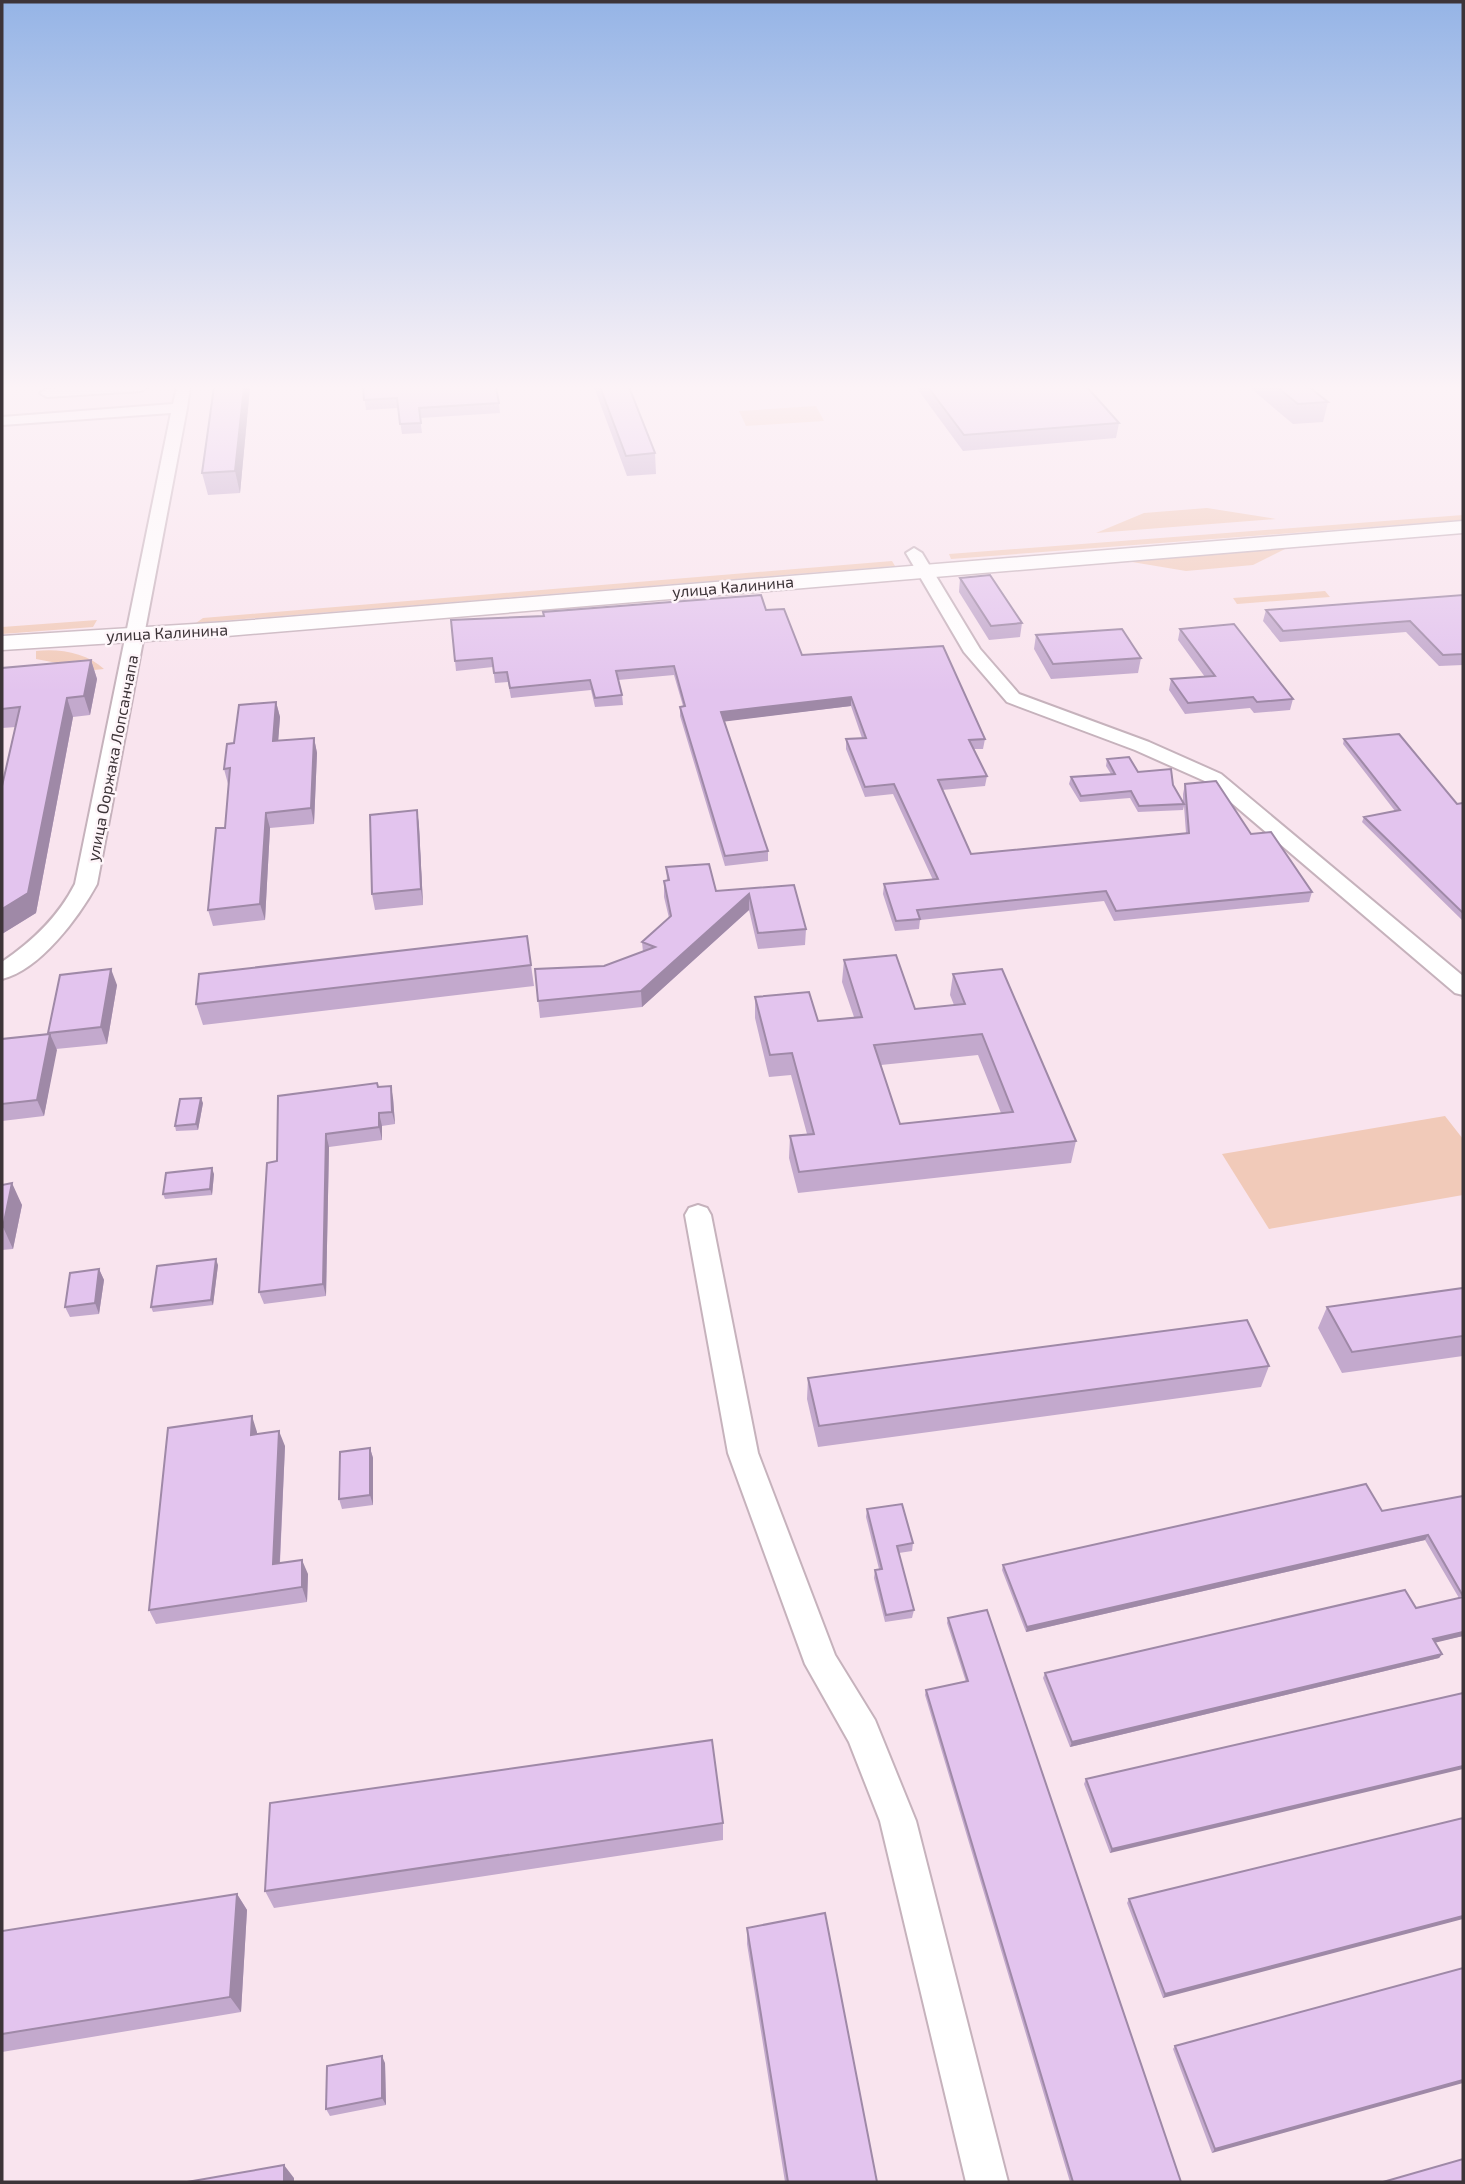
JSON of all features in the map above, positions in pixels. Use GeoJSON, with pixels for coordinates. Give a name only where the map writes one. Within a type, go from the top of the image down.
{"type":"FeatureCollection","features":[{"type":"Feature","properties":{"kind":"main road","name":"улица Калинина"},"geometry":{"type":"LineString","coordinates":[[2,643],[138,625],[920,562],[1463,510]]}},
{"type":"Feature","properties":{"kind":"main road","name":"улица Калинина"},"geometry":{"type":"LineString","coordinates":[[920,562],[1463,527]]}},
{"type":"Feature","properties":{"kind":"main road","name":"улица Калинина"},"geometry":{"type":"LineString","coordinates":[[2,624],[138,625]]}},
{"type":"Feature","properties":{"kind":"street","name":"улица Ооржака Лопсанчапа"},"geometry":{"type":"LineString","coordinates":[[2,972],[43,943],[65,920],[86,884],[164,489]]}},
{"type":"Feature","properties":{"kind":"street"},"geometry":{"type":"LineString","coordinates":[[920,562],[973,652],[1013,698],[1154,751],[1214,778],[1463,988]]}},
{"type":"Feature","properties":{"kind":"street"},"geometry":{"type":"LineString","coordinates":[[698,1215],[743,1453],[822,1664],[863,1732],[898,1821],[987,2182]]}},
{"type":"Feature","properties":{"kind":"shaded area"},"geometry":{"type":"Polygon","coordinates":[[[1207,508],[1276,519],[1096,533],[1144,513],[1207,508]]]}},
{"type":"Feature","properties":{"kind":"shaded area"},"geometry":{"type":"Polygon","coordinates":[[[1463,515],[1463,520],[951,559],[949,554],[1463,515]]]}},
{"type":"Feature","properties":{"kind":"shaded area"},"geometry":{"type":"Polygon","coordinates":[[[1297,543],[1253,565],[1186,571],[1114,559],[1297,543]]]}},
{"type":"Feature","properties":{"kind":"shaded area"},"geometry":{"type":"Polygon","coordinates":[[[892,561],[895,566],[196,623],[203,618],[892,561]]]}},
{"type":"Feature","properties":{"kind":"shaded area"},"geometry":{"type":"Polygon","coordinates":[[[1325,591],[1330,597],[1237,604],[1233,598],[1325,591]]]}},
{"type":"Feature","properties":{"kind":"shaded area"},"geometry":{"type":"Polygon","coordinates":[[[97,620],[93,627],[2,634],[2,627],[97,620]]]}},
{"type":"Feature","properties":{"kind":"shaded area"},"geometry":{"type":"Polygon","coordinates":[[[36,651],[72,653],[89,659],[104,669],[94,670],[36,659],[36,651]]]}},
{"type":"Feature","properties":{"kind":"shaded area"},"geometry":{"type":"Polygon","coordinates":[[[1445,1116],[1463,1139],[1463,1195],[1269,1229],[1222,1154],[1445,1116]]]}},
{"type":"Feature","properties":{"kind":"building"},"geometry":{"type":"Polygon","coordinates":[[[990,575],[1022,623],[991,626],[960,578],[990,575]]]}},
{"type":"Feature","properties":{"kind":"building"},"geometry":{"type":"Polygon","coordinates":[[[761,595],[766,610],[784,609],[802,655],[943,646],[985,739],[969,740],[987,776],[938,780],[971,854],[1189,833],[1185,784],[1216,781],[1251,834],[1271,832],[1312,892],[1116,911],[1106,891],[917,910],[920,919],[896,921],[884,884],[938,879],[894,784],[865,787],[846,739],[866,738],[851,697],[721,712],[768,851],[725,856],[680,707],[685,706],[674,666],[616,671],[622,695],[595,698],[590,680],[510,688],[507,672],[494,673],[492,658],[455,661],[451,620],[544,616],[543,612],[761,595]]]}},
{"type":"Feature","properties":{"kind":"building"},"geometry":{"type":"Polygon","coordinates":[[[1463,595],[1463,654],[1443,655],[1410,621],[1283,631],[1266,610],[1463,595]]]}},
{"type":"Feature","properties":{"kind":"building"},"geometry":{"type":"Polygon","coordinates":[[[1234,624],[1293,699],[1257,702],[1253,697],[1188,703],[1171,679],[1215,676],[1180,629],[1234,624]]]}},
{"type":"Feature","properties":{"kind":"building"},"geometry":{"type":"Polygon","coordinates":[[[1122,629],[1141,658],[1053,664],[1036,635],[1122,629]]]}},
{"type":"Feature","properties":{"kind":"building"},"geometry":{"type":"Polygon","coordinates":[[[91,660],[84,696],[67,698],[28,893],[2,909],[2,786],[20,707],[2,709],[2,668],[91,660]]]}},
{"type":"Feature","properties":{"kind":"building"},"geometry":{"type":"Polygon","coordinates":[[[276,702],[273,741],[314,738],[311,808],[266,813],[260,904],[208,910],[216,828],[225,828],[230,768],[224,769],[227,744],[234,743],[239,705],[276,702]]]}},
{"type":"Feature","properties":{"kind":"building"},"geometry":{"type":"Polygon","coordinates":[[[1399,734],[1457,804],[1463,803],[1463,913],[1364,817],[1400,810],[1344,739],[1399,734]]]}},
{"type":"Feature","properties":{"kind":"building"},"geometry":{"type":"Polygon","coordinates":[[[1129,757],[1138,772],[1171,769],[1173,785],[1184,804],[1139,806],[1131,791],[1081,796],[1071,777],[1115,774],[1107,759],[1129,757]]]}},
{"type":"Feature","properties":{"kind":"building"},"geometry":{"type":"Polygon","coordinates":[[[417,810],[421,889],[372,894],[370,815],[417,810]]]}},
{"type":"Feature","properties":{"kind":"building"},"geometry":{"type":"Polygon","coordinates":[[[709,864],[716,891],[794,885],[806,929],[758,933],[749,894],[641,991],[538,1001],[535,969],[604,966],[655,947],[642,942],[671,916],[664,881],[669,880],[666,867],[709,864]]]}},
{"type":"Feature","properties":{"kind":"building"},"geometry":{"type":"Polygon","coordinates":[[[527,936],[531,965],[196,1004],[199,974],[527,936]]]}},
{"type":"Feature","properties":{"kind":"building"},"geometry":{"type":"Polygon","coordinates":[[[896,955],[915,1009],[965,1004],[953,974],[1002,969],[1076,1141],[799,1172],[790,1136],[814,1134],[792,1053],[770,1055],[755,997],[809,992],[818,1021],[862,1017],[844,960],[896,955]],[[982,1034],[874,1045],[900,1124],[1013,1112],[982,1034]]]}},
{"type":"Feature","properties":{"kind":"building"},"geometry":{"type":"Polygon","coordinates":[[[111,969],[101,1027],[48,1033],[60,975],[111,969]]]}},
{"type":"Feature","properties":{"kind":"building"},"geometry":{"type":"Polygon","coordinates":[[[50,1034],[37,1100],[2,1104],[2,1039],[50,1034]]]}},
{"type":"Feature","properties":{"kind":"building"},"geometry":{"type":"Polygon","coordinates":[[[377,1083],[378,1087],[391,1086],[392,1112],[379,1113],[379,1127],[326,1134],[323,1284],[259,1292],[267,1163],[277,1161],[278,1096],[377,1083]]]}},
{"type":"Feature","properties":{"kind":"building"},"geometry":{"type":"Polygon","coordinates":[[[201,1098],[196,1124],[175,1126],[180,1099],[201,1098]]]}},
{"type":"Feature","properties":{"kind":"building"},"geometry":{"type":"Polygon","coordinates":[[[212,1168],[210,1189],[163,1194],[166,1173],[212,1168]]]}},
{"type":"Feature","properties":{"kind":"building"},"geometry":{"type":"Polygon","coordinates":[[[12,1183],[3,1227],[2,1227],[2,1185],[12,1183]]]}},
{"type":"Feature","properties":{"kind":"building"},"geometry":{"type":"Polygon","coordinates":[[[216,1259],[211,1300],[151,1307],[157,1266],[216,1259]]]}},
{"type":"Feature","properties":{"kind":"building"},"geometry":{"type":"Polygon","coordinates":[[[99,1269],[95,1303],[65,1307],[70,1273],[99,1269]]]}},
{"type":"Feature","properties":{"kind":"building"},"geometry":{"type":"Polygon","coordinates":[[[1463,1288],[1463,1336],[1352,1352],[1327,1307],[1463,1288]]]}},
{"type":"Feature","properties":{"kind":"building"},"geometry":{"type":"Polygon","coordinates":[[[1247,1320],[1269,1366],[819,1426],[808,1378],[1247,1320]]]}},
{"type":"Feature","properties":{"kind":"building"},"geometry":{"type":"Polygon","coordinates":[[[252,1416],[251,1435],[279,1431],[273,1564],[302,1560],[302,1587],[149,1610],[168,1428],[252,1416]]]}},
{"type":"Feature","properties":{"kind":"building"},"geometry":{"type":"Polygon","coordinates":[[[370,1448],[370,1495],[339,1499],[340,1452],[370,1448]]]}},
{"type":"Feature","properties":{"kind":"building"},"geometry":{"type":"Polygon","coordinates":[[[1366,1484],[1382,1511],[1463,1496],[1463,1596],[1428,1535],[1027,1627],[1003,1565],[1366,1484]]]}},
{"type":"Feature","properties":{"kind":"building"},"geometry":{"type":"Polygon","coordinates":[[[902,1504],[913,1543],[897,1546],[914,1610],[886,1615],[875,1570],[882,1569],[867,1509],[902,1504]]]}},
{"type":"Feature","properties":{"kind":"building"},"geometry":{"type":"Polygon","coordinates":[[[1405,1590],[1416,1608],[1463,1597],[1463,1632],[1433,1639],[1442,1654],[1072,1742],[1045,1673],[1405,1590]]]}},
{"type":"Feature","properties":{"kind":"building"},"geometry":{"type":"Polygon","coordinates":[[[987,1610],[1181,2182],[1073,2182],[926,1690],[968,1681],[948,1618],[987,1610]]]}},
{"type":"Feature","properties":{"kind":"building"},"geometry":{"type":"Polygon","coordinates":[[[1463,1693],[1463,1766],[1112,1849],[1086,1779],[1463,1693]]]}},
{"type":"Feature","properties":{"kind":"building"},"geometry":{"type":"Polygon","coordinates":[[[712,1740],[723,1823],[265,1891],[270,1803],[712,1740]]]}},
{"type":"Feature","properties":{"kind":"building"},"geometry":{"type":"Polygon","coordinates":[[[1463,1818],[1463,1916],[1165,1994],[1129,1899],[1463,1818]]]}},
{"type":"Feature","properties":{"kind":"building"},"geometry":{"type":"Polygon","coordinates":[[[237,1894],[230,1997],[2,2034],[2,1931],[237,1894]]]}},
{"type":"Feature","properties":{"kind":"building"},"geometry":{"type":"Polygon","coordinates":[[[825,1913],[877,2182],[788,2182],[747,1928],[825,1913]]]}},
{"type":"Feature","properties":{"kind":"building"},"geometry":{"type":"Polygon","coordinates":[[[1463,1968],[1463,2080],[1215,2149],[1175,2046],[1463,1968]]]}},
{"type":"Feature","properties":{"kind":"building"},"geometry":{"type":"Polygon","coordinates":[[[382,2056],[382,2098],[326,2109],[327,2066],[382,2056]]]}},
{"type":"Feature","properties":{"kind":"building"},"geometry":{"type":"Polygon","coordinates":[[[1463,2159],[1463,2182],[1383,2182],[1463,2159]]]}},
{"type":"Feature","properties":{"kind":"building"},"geometry":{"type":"Polygon","coordinates":[[[284,2165],[284,2182],[187,2182],[284,2165]]]}}]}
